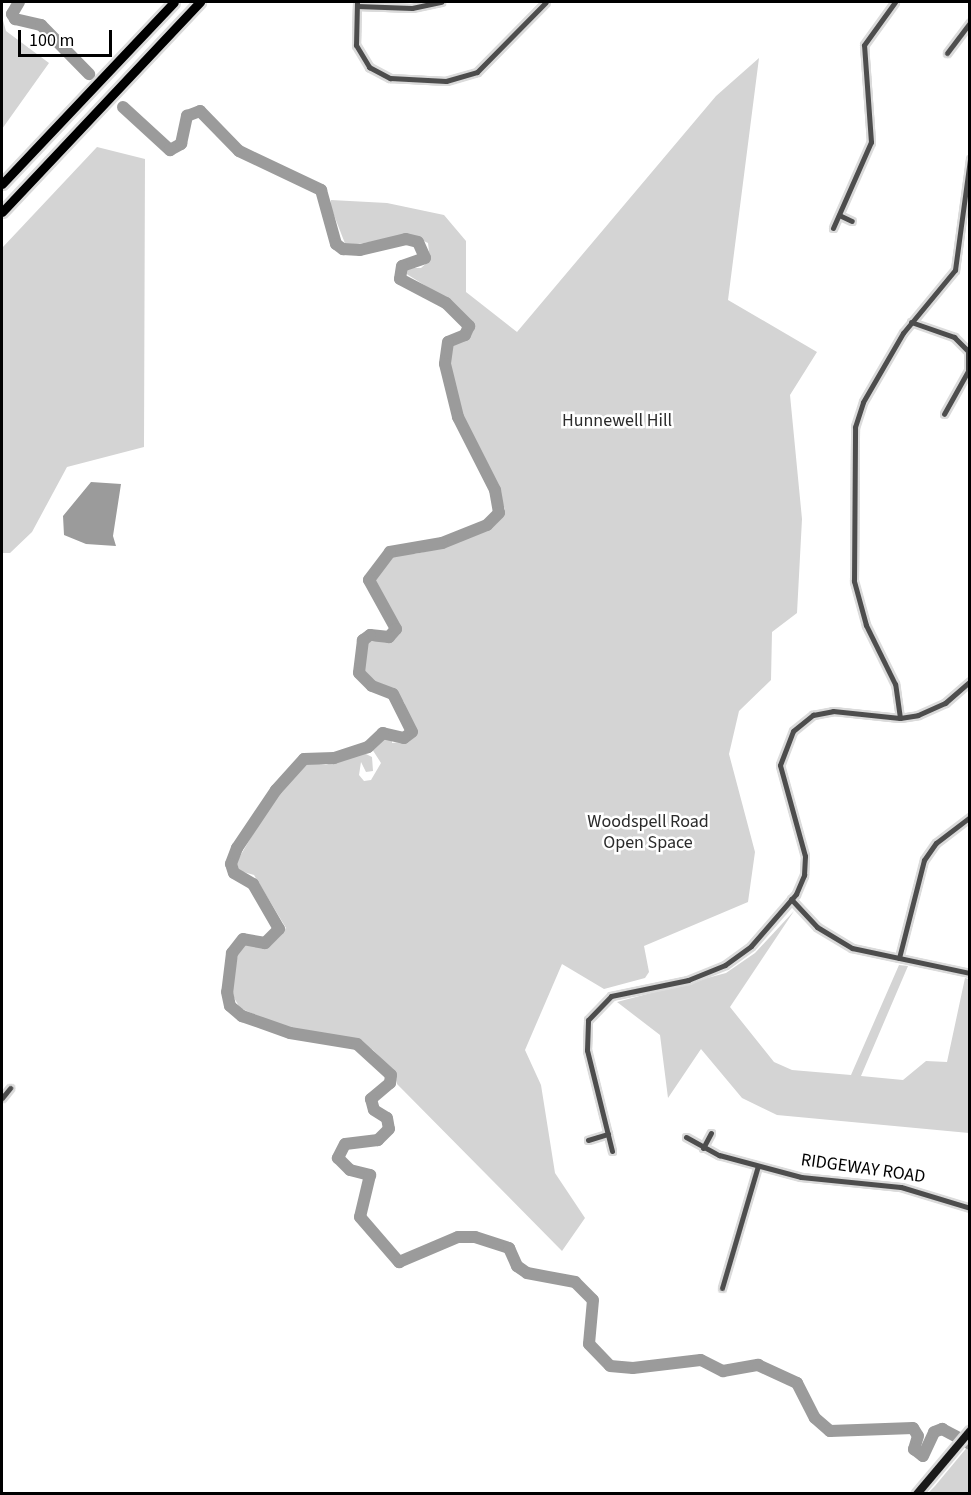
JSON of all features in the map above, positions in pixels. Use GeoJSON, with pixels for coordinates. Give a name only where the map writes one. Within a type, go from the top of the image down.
{"type":"FeatureCollection","features":[{"type":"Feature","properties":{"kind":"highway"},"geometry":{"type":"LineString","coordinates":[[2,184],[174,2]]}},
{"type":"Feature","properties":{"kind":"highway"},"geometry":{"type":"LineString","coordinates":[[2,212],[200,2]]}},
{"type":"Feature","properties":{"kind":"main road"},"geometry":{"type":"LineString","coordinates":[[917,1494],[965,1437]]}},
{"type":"Feature","properties":{"kind":"street"},"geometry":{"type":"LineString","coordinates":[[441,2],[412,8],[357,4],[356,45],[369,67],[390,78],[446,81],[477,72],[546,2]]}},
{"type":"Feature","properties":{"kind":"street"},"geometry":{"type":"LineString","coordinates":[[833,228],[872,136],[864,45],[895,2]]}},
{"type":"Feature","properties":{"kind":"street"},"geometry":{"type":"LineString","coordinates":[[947,53],[969,23]]}},
{"type":"Feature","properties":{"kind":"street"},"geometry":{"type":"LineString","coordinates":[[900,718],[895,684],[866,625],[854,581],[855,439],[863,402],[910,322],[955,270],[969,159]]}},
{"type":"Feature","properties":{"kind":"street"},"geometry":{"type":"LineString","coordinates":[[839,215],[852,221]]}},
{"type":"Feature","properties":{"kind":"street"},"geometry":{"type":"LineString","coordinates":[[910,322],[954,337],[968,351],[968,371],[944,414]]}},
{"type":"Feature","properties":{"kind":"street"},"geometry":{"type":"LineString","coordinates":[[612,1151],[585,1040],[593,1011],[611,996],[688,980],[725,965],[752,946],[791,899],[802,881],[805,863],[781,780],[781,759],[790,736],[821,712],[900,718],[939,707],[969,681]]}},
{"type":"Feature","properties":{"kind":"street"},"geometry":{"type":"LineString","coordinates":[[898,958],[924,860],[936,843],[969,817]]}},
{"type":"Feature","properties":{"kind":"street"},"geometry":{"type":"LineString","coordinates":[[791,899],[834,939],[898,958],[969,973]]}},
{"type":"Feature","properties":{"kind":"street"},"geometry":{"type":"LineString","coordinates":[[2,1098],[10,1088]]}},
{"type":"Feature","properties":{"kind":"street"},"geometry":{"type":"LineString","coordinates":[[703,1148],[711,1133]]}},
{"type":"Feature","properties":{"kind":"street"},"geometry":{"type":"LineString","coordinates":[[588,1140],[608,1134]]}},
{"type":"Feature","properties":{"kind":"street","name":"RIDGEWAY ROAD"},"geometry":{"type":"LineString","coordinates":[[686,1137],[703,1148],[758,1166],[813,1180],[901,1187],[969,1208]]}},
{"type":"Feature","properties":{"kind":"street"},"geometry":{"type":"LineString","coordinates":[[722,1288],[758,1166]]}},
{"type":"Feature","properties":{"kind":"green space"},"geometry":{"type":"Polygon","coordinates":[[[2,17],[6,31],[49,63],[2,129],[2,17]]]}},
{"type":"Feature","properties":{"kind":"green space","name":"Hunnewell Hill"},"geometry":{"type":"Polygon","coordinates":[[[759,58],[728,300],[817,352],[790,395],[802,519],[797,613],[772,632],[771,680],[739,711],[729,754],[755,852],[748,902],[644,946],[649,972],[645,978],[604,989],[562,964],[525,1050],[541,1085],[555,1173],[585,1218],[562,1251],[397,1084],[394,1072],[373,1050],[358,1041],[288,1029],[240,1008],[230,991],[240,945],[250,941],[264,946],[286,928],[254,875],[240,871],[236,863],[280,788],[304,762],[326,765],[362,752],[372,757],[373,771],[366,772],[361,762],[359,775],[364,781],[371,780],[381,763],[372,749],[380,737],[392,736],[392,743],[401,742],[412,734],[404,702],[391,689],[368,681],[361,669],[364,643],[388,639],[395,628],[372,577],[398,550],[415,554],[441,548],[496,524],[505,509],[457,402],[448,361],[447,347],[467,332],[466,317],[453,303],[405,273],[405,268],[421,268],[430,260],[428,243],[411,235],[346,246],[330,205],[331,200],[387,203],[444,215],[466,241],[466,292],[517,332],[716,96],[759,58]]]}},
{"type":"Feature","properties":{"kind":"green space"},"geometry":{"type":"Polygon","coordinates":[[[97,147],[145,159],[144,447],[67,467],[32,532],[10,553],[2,553],[2,248],[97,147]]]}},
{"type":"Feature","properties":{"kind":"green space"},"geometry":{"type":"Polygon","coordinates":[[[794,911],[730,1007],[774,1062],[792,1070],[851,1075],[899,965],[908,966],[861,1076],[903,1080],[926,1061],[947,1062],[965,978],[969,979],[969,1133],[777,1115],[742,1098],[701,1049],[668,1098],[660,1035],[617,1002],[726,973],[755,953],[794,911]]]}},
{"type":"Feature","properties":{"kind":"green space"},"geometry":{"type":"Polygon","coordinates":[[[969,1445],[969,1493],[928,1493],[935,1486],[969,1445]]]}},
{"type":"Feature","properties":{"kind":"shaded area"},"geometry":{"type":"Polygon","coordinates":[[[91,482],[121,484],[113,536],[116,546],[86,544],[64,535],[63,516],[91,482]]]}},
{"type":"Feature","properties":{"kind":"waterway"},"geometry":{"type":"LineString","coordinates":[[19,2],[12,14],[15,19],[41,25],[89,74]]}},
{"type":"Feature","properties":{"kind":"waterway"},"geometry":{"type":"LineString","coordinates":[[123,107],[170,150],[181,144],[187,116],[200,111],[239,151],[321,190],[336,244],[343,249],[360,250],[406,239],[418,242],[425,258],[402,266],[400,279],[446,303],[469,326],[465,335],[448,342],[445,364],[458,417],[495,490],[499,513],[487,525],[442,543],[390,552],[369,580],[396,629],[389,637],[370,635],[363,640],[359,673],[372,686],[393,694],[412,732],[404,738],[383,733],[368,747],[334,758],[304,759],[276,790],[237,848],[231,864],[234,873],[253,884],[279,929],[265,943],[243,939],[232,953],[227,992],[230,1006],[242,1016],[290,1033],[357,1044],[391,1075],[390,1083],[371,1099],[374,1110],[387,1118],[389,1129],[378,1140],[345,1144],[338,1158],[350,1170],[370,1175],[360,1217],[399,1262],[458,1237],[475,1237],[509,1248],[517,1266],[527,1273],[575,1282],[593,1300],[589,1344],[610,1366],[633,1368],[701,1360],[723,1371],[758,1365],[797,1383],[815,1418],[830,1431],[913,1428],[918,1436],[914,1449],[923,1456],[934,1432],[942,1429],[970,1444]]}},
{"type":"Feature","properties":{"kind":"park label","name":"Woodspell Road Open Space"},"geometry":{"type":"Point","coordinates":[648,833]}}]}
